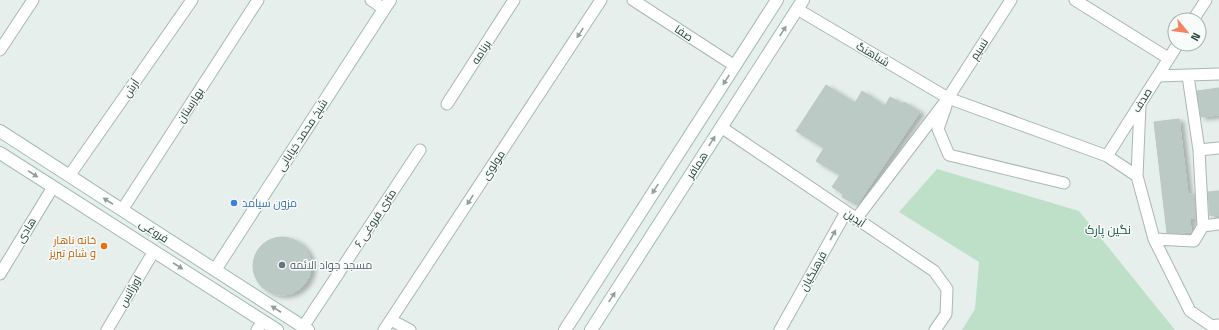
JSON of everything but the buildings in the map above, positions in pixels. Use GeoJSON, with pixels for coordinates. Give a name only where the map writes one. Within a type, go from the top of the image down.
{"type":"FeatureCollection","features":[{"type":"Feature","properties":{"kind":"main road","name":"همافر"},"geometry":{"type":"LineString","coordinates":[[565,330],[777,0]]}},
{"type":"Feature","properties":{"kind":"main road","name":"شیخ محمد خیابانی"},"geometry":{"type":"LineString","coordinates":[[215,270],[387,4]]}},
{"type":"Feature","properties":{"kind":"main road","name":"همافر"},"geometry":{"type":"LineString","coordinates":[[591,330],[800,4]]}},
{"type":"Feature","properties":{"kind":"main road","name":"فروغى"},"geometry":{"type":"LineString","coordinates":[[0,131],[306,328]]}},
{"type":"Feature","properties":{"kind":"main road","name":"فروغى"},"geometry":{"type":"LineString","coordinates":[[0,153],[154,251],[260,325],[277,330]]}},
{"type":"Feature","properties":{"kind":"main road"},"geometry":{"type":"LineString","coordinates":[[584,300],[603,311]]}},
{"type":"Feature","properties":{"kind":"street"},"geometry":{"type":"LineString","coordinates":[[0,50],[33,0]]}},
{"type":"Feature","properties":{"kind":"street","name":"آرش"},"geometry":{"type":"LineString","coordinates":[[69,176],[192,0]]}},
{"type":"Feature","properties":{"kind":"street","name":"بهارستان"},"geometry":{"type":"LineString","coordinates":[[122,210],[258,0]]}},
{"type":"Feature","properties":{"kind":"street"},"geometry":{"type":"LineString","coordinates":[[371,0],[387,4]]}},
{"type":"Feature","properties":{"kind":"street","name":"برنامه"},"geometry":{"type":"LineString","coordinates":[[447,104],[514,0]]}},
{"type":"Feature","properties":{"kind":"street","name":"مولوی"},"geometry":{"type":"LineString","coordinates":[[384,330],[601,0]]}},
{"type":"Feature","properties":{"kind":"street","name":"صفا"},"geometry":{"type":"LineString","coordinates":[[633,0],[735,66]]}},
{"type":"Feature","properties":{"kind":"street","name":"نسیم"},"geometry":{"type":"LineString","coordinates":[[948,98],[1011,0]]}},
{"type":"Feature","properties":{"kind":"street"},"geometry":{"type":"LineString","coordinates":[[1075,0],[1168,58]]}},
{"type":"Feature","properties":{"kind":"street"},"geometry":{"type":"LineString","coordinates":[[1198,12],[1206,0]]}},
{"type":"Feature","properties":{"kind":"street","name":"شباهنگ"},"geometry":{"type":"LineString","coordinates":[[800,4],[948,98],[1107,156],[1137,176]]}},
{"type":"Feature","properties":{"kind":"street","name":"صدف"},"geometry":{"type":"LineString","coordinates":[[1107,156],[1172,52]]}},
{"type":"Feature","properties":{"kind":"street"},"geometry":{"type":"LineString","coordinates":[[1158,76],[1219,74]]}},
{"type":"Feature","properties":{"kind":"street"},"geometry":{"type":"LineString","coordinates":[[1154,239],[1194,241],[1203,226],[1199,150],[1188,76]]}},
{"type":"Feature","properties":{"kind":"street"},"geometry":{"type":"LineString","coordinates":[[948,98],[938,128],[949,155],[1064,183]]}},
{"type":"Feature","properties":{"kind":"street"},"geometry":{"type":"LineString","coordinates":[[856,219],[948,98]]}},
{"type":"Feature","properties":{"kind":"street"},"geometry":{"type":"LineString","coordinates":[[1140,105],[1137,176],[1154,239],[1190,311],[1212,326],[1219,325]]}},
{"type":"Feature","properties":{"kind":"street","name":"آیدین"},"geometry":{"type":"LineString","coordinates":[[722,127],[934,271],[947,289],[946,314],[935,330]]}},
{"type":"Feature","properties":{"kind":"street"},"geometry":{"type":"LineString","coordinates":[[1199,150],[1219,148]]}},
{"type":"Feature","properties":{"kind":"street","name":"۶ متری فروغی"},"geometry":{"type":"LineString","coordinates":[[306,328],[420,150]]}},
{"type":"Feature","properties":{"kind":"street","name":"هادی"},"geometry":{"type":"LineString","coordinates":[[0,274],[53,186]]}},
{"type":"Feature","properties":{"kind":"street","name":"فرهنگیان"},"geometry":{"type":"LineString","coordinates":[[780,330],[846,212]]}},
{"type":"Feature","properties":{"kind":"street"},"geometry":{"type":"LineString","coordinates":[[1203,226],[1219,224]]}},
{"type":"Feature","properties":{"kind":"street","name":"اورژانس"},"geometry":{"type":"LineString","coordinates":[[107,330],[154,251]]}},
{"type":"Feature","properties":{"kind":"street"},"geometry":{"type":"LineString","coordinates":[[391,320],[410,330]]}},
{"type":"Feature","properties":{"kind":"green space"},"geometry":{"type":"Polygon","coordinates":[[[937,169],[1079,211],[1175,330],[962,330],[975,309],[979,262],[899,212],[937,169]]]}},
{"type":"Feature","properties":{"kind":"place","name":"مزون سیامد"},"geometry":{"type":"Point","coordinates":[234,203]}},
{"type":"Feature","properties":{"kind":"place","name":"خانه ناهار و شام تبریز"},"geometry":{"type":"Point","coordinates":[104,246]}},
{"type":"Feature","properties":{"kind":"place","name":"مسجد جواد الائمه"},"geometry":{"type":"Point","coordinates":[282,265]}},
{"type":"Feature","properties":{"kind":"district","name":"نگین پارک"},"geometry":{"type":"Point","coordinates":[1108,230]}}]}
